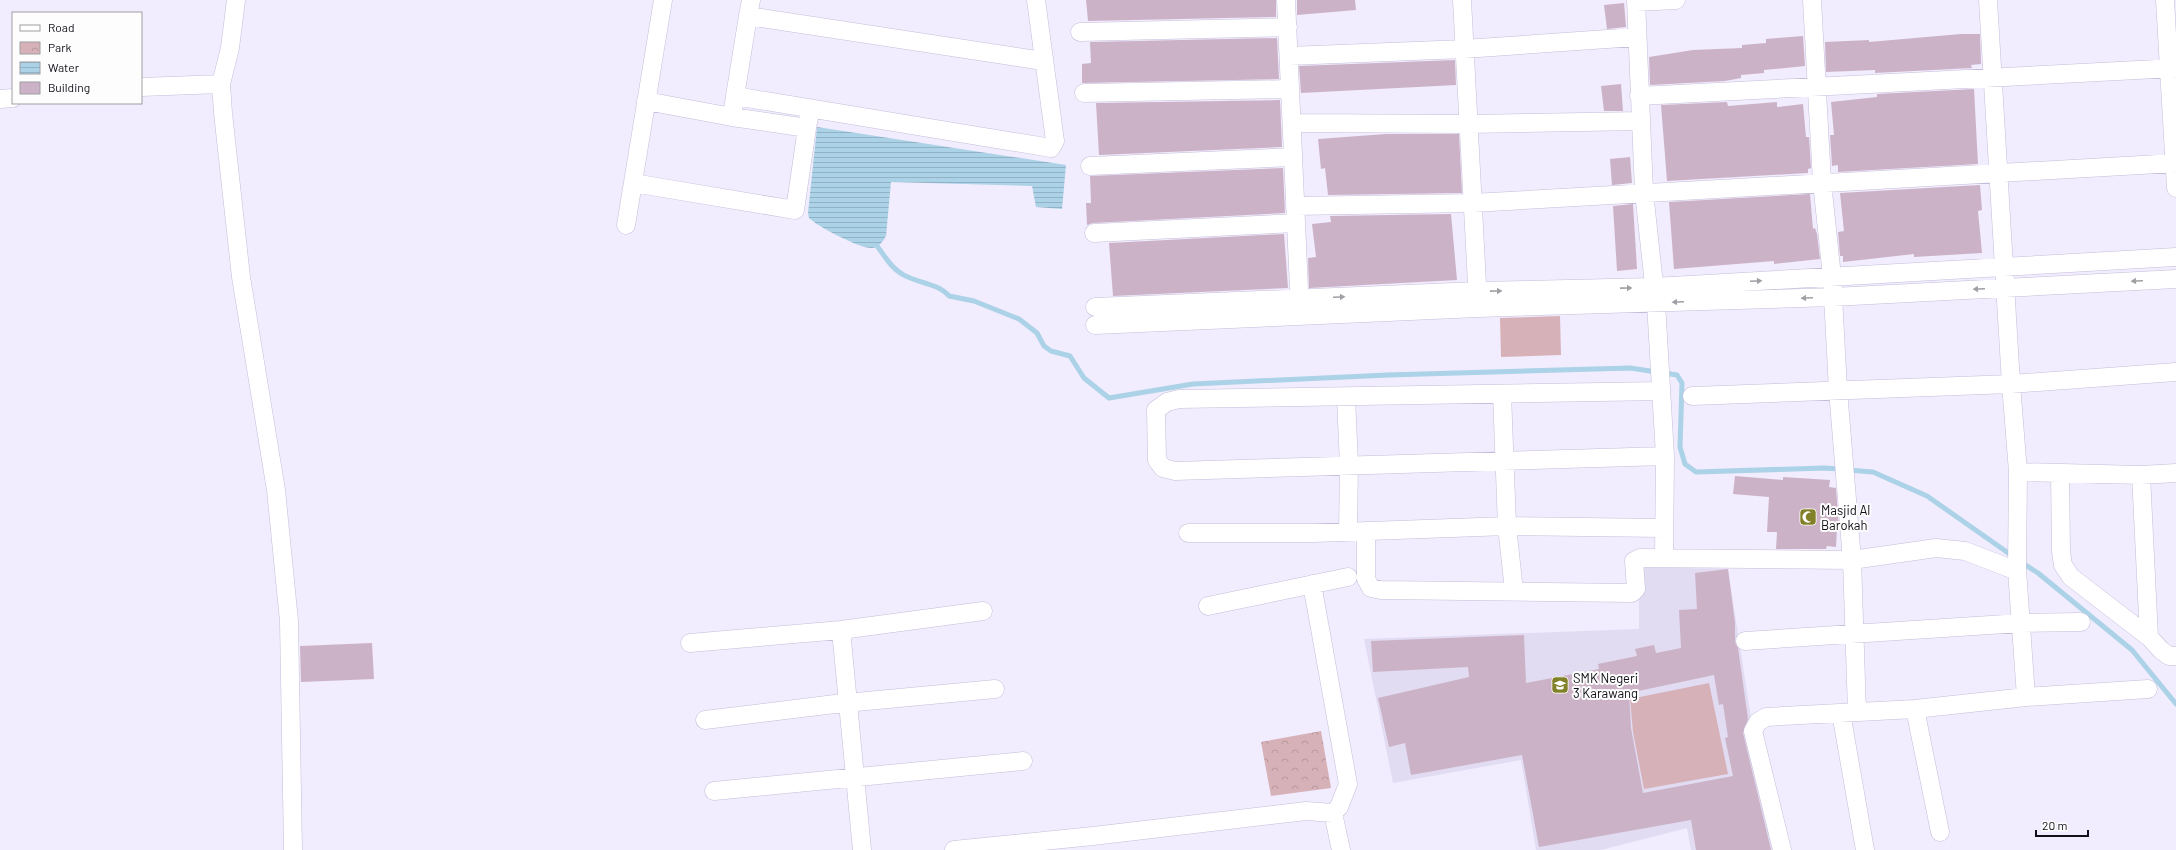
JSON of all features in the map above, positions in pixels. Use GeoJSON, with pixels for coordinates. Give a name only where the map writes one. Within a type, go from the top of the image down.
{"type":"FeatureCollection","features":[{"type":"Feature","properties":{"kind":"street"},"geometry":{"type":"LineString","coordinates":[[236,0],[224,74],[223,113],[241,277],[276,490],[289,620],[293,850]]}},
{"type":"Feature","properties":{"kind":"street"},"geometry":{"type":"LineString","coordinates":[[626,225],[663,0]]}},
{"type":"Feature","properties":{"kind":"street"},"geometry":{"type":"LineString","coordinates":[[735,96],[1051,148],[1055,141],[1036,0]]}},
{"type":"Feature","properties":{"kind":"street"},"geometry":{"type":"LineString","coordinates":[[1286,0],[1300,317]]}},
{"type":"Feature","properties":{"kind":"street"},"geometry":{"type":"LineString","coordinates":[[1462,0],[1477,300]]}},
{"type":"Feature","properties":{"kind":"street"},"geometry":{"type":"LineString","coordinates":[[1664,558],[1665,456],[1655,295],[1644,192],[1636,37],[1636,1],[1676,0]]}},
{"type":"Feature","properties":{"kind":"street"},"geometry":{"type":"LineString","coordinates":[[1812,0],[1822,182],[1832,277],[1838,390],[1852,560],[1853,634],[1849,713],[1865,850]]}},
{"type":"Feature","properties":{"kind":"street"},"geometry":{"type":"LineString","coordinates":[[1988,0],[2011,384],[2018,472],[2017,570],[2026,697]]}},
{"type":"Feature","properties":{"kind":"street"},"geometry":{"type":"LineString","coordinates":[[2165,0],[2173,68],[2176,188]]}},
{"type":"Feature","properties":{"kind":"street"},"geometry":{"type":"LineString","coordinates":[[732,118],[750,8],[1043,60]]}},
{"type":"Feature","properties":{"kind":"street"},"geometry":{"type":"LineString","coordinates":[[1080,32],[1288,27]]}},
{"type":"Feature","properties":{"kind":"street"},"geometry":{"type":"LineString","coordinates":[[1289,56],[1464,48],[1636,37]]}},
{"type":"Feature","properties":{"kind":"street"},"geometry":{"type":"LineString","coordinates":[[1640,96],[2173,68]]}},
{"type":"Feature","properties":{"kind":"street"},"geometry":{"type":"LineString","coordinates":[[142,87],[224,74]]}},
{"type":"Feature","properties":{"kind":"street"},"geometry":{"type":"LineString","coordinates":[[1084,93],[1290,89]]}},
{"type":"Feature","properties":{"kind":"street"},"geometry":{"type":"LineString","coordinates":[[0,99],[12,98]]}},
{"type":"Feature","properties":{"kind":"street"},"geometry":{"type":"LineString","coordinates":[[646,101],[732,118],[808,128]]}},
{"type":"Feature","properties":{"kind":"street"},"geometry":{"type":"LineString","coordinates":[[633,184],[795,210],[810,108]]}},
{"type":"Feature","properties":{"kind":"street"},"geometry":{"type":"LineString","coordinates":[[1292,123],[1469,124],[1641,121]]}},
{"type":"Feature","properties":{"kind":"street"},"geometry":{"type":"LineString","coordinates":[[1090,166],[1293,157]]}},
{"type":"Feature","properties":{"kind":"street"},"geometry":{"type":"LineString","coordinates":[[1094,233],[1296,214],[1644,192],[2175,163]]}},
{"type":"Feature","properties":{"kind":"street"},"geometry":{"type":"LineString","coordinates":[[1655,295],[1832,277],[2176,257]]}},
{"type":"Feature","properties":{"kind":"street"},"geometry":{"type":"LineString","coordinates":[[1095,307],[1300,299],[1477,300],[1655,295],[1833,297],[2176,279]]}},
{"type":"Feature","properties":{"kind":"street"},"geometry":{"type":"LineString","coordinates":[[1095,325],[1300,317],[1477,300]]}},
{"type":"Feature","properties":{"kind":"street"},"geometry":{"type":"LineString","coordinates":[[1692,396],[2011,384],[2176,372]]}},
{"type":"Feature","properties":{"kind":"street"},"geometry":{"type":"LineString","coordinates":[[1661,388],[1502,394],[1179,399],[1167,402],[1156,410],[1158,460],[1163,468],[1175,471],[1665,456]]}},
{"type":"Feature","properties":{"kind":"street"},"geometry":{"type":"LineString","coordinates":[[1502,394],[1507,526],[1514,592]]}},
{"type":"Feature","properties":{"kind":"street"},"geometry":{"type":"LineString","coordinates":[[1346,397],[1349,465],[1357,531],[1366,579],[1371,588],[1381,590],[1449,593],[1514,592],[1632,594],[1636,589],[1634,561],[1640,558],[1852,560],[1936,548],[1965,551],[2017,570]]}},
{"type":"Feature","properties":{"kind":"street"},"geometry":{"type":"LineString","coordinates":[[2018,472],[2141,475],[2176,473]]}},
{"type":"Feature","properties":{"kind":"street"},"geometry":{"type":"LineString","coordinates":[[2060,473],[2061,552],[2063,565],[2071,577],[2149,637],[2161,650],[2169,656],[2176,656]]}},
{"type":"Feature","properties":{"kind":"street"},"geometry":{"type":"LineString","coordinates":[[2141,475],[2149,637]]}},
{"type":"Feature","properties":{"kind":"street"},"geometry":{"type":"LineString","coordinates":[[1188,533],[1357,531],[1507,526],[1664,528]]}},
{"type":"Feature","properties":{"kind":"street"},"geometry":{"type":"LineString","coordinates":[[1208,606],[1348,577]]}},
{"type":"Feature","properties":{"kind":"street"},"geometry":{"type":"LineString","coordinates":[[1312,584],[1348,784],[1339,806],[1333,813]]}},
{"type":"Feature","properties":{"kind":"street"},"geometry":{"type":"LineString","coordinates":[[690,643],[841,630],[982,611]]}},
{"type":"Feature","properties":{"kind":"street"},"geometry":{"type":"LineString","coordinates":[[1745,641],[2020,623],[2081,622]]}},
{"type":"Feature","properties":{"kind":"street"},"geometry":{"type":"LineString","coordinates":[[841,630],[862,850]]}},
{"type":"Feature","properties":{"kind":"street"},"geometry":{"type":"LineString","coordinates":[[705,720],[847,703],[996,689]]}},
{"type":"Feature","properties":{"kind":"street"},"geometry":{"type":"LineString","coordinates":[[1782,850],[1753,731],[1758,722],[1766,717],[1915,709],[2026,697],[2148,689]]}},
{"type":"Feature","properties":{"kind":"street"},"geometry":{"type":"LineString","coordinates":[[1915,709],[1940,832]]}},
{"type":"Feature","properties":{"kind":"street"},"geometry":{"type":"LineString","coordinates":[[714,791],[1023,761]]}},
{"type":"Feature","properties":{"kind":"street"},"geometry":{"type":"LineString","coordinates":[[954,850],[1092,836],[1306,811],[1333,813]]}},
{"type":"Feature","properties":{"kind":"street"},"geometry":{"type":"LineString","coordinates":[[1333,813],[1341,850]]}},
{"type":"Feature","properties":{"kind":"shaded area","name":"SMK Negeri 3 Karawang"},"geometry":{"type":"Polygon","coordinates":[[[1642,567],[1728,569],[1753,731],[1777,850],[1691,850],[1687,828],[1601,850],[1536,850],[1521,760],[1393,783],[1364,639],[1639,629],[1639,602],[1642,567]]]}},
{"type":"Feature","properties":{"kind":"green space"},"geometry":{"type":"Polygon","coordinates":[[[1560,316],[1561,355],[1501,357],[1500,318],[1560,316]]]}},
{"type":"Feature","properties":{"kind":"green space"},"geometry":{"type":"Polygon","coordinates":[[[1709,683],[1728,774],[1644,789],[1633,732],[1630,699],[1709,683]]]}},
{"type":"Feature","properties":{"kind":"green space"},"geometry":{"type":"Polygon","coordinates":[[[1321,731],[1331,788],[1271,796],[1261,742],[1321,731]]]}},
{"type":"Feature","properties":{"kind":"water"},"geometry":{"type":"Polygon","coordinates":[[[817,127],[1066,165],[1062,209],[1036,207],[1032,186],[891,182],[886,236],[879,245],[873,248],[867,248],[830,232],[809,218],[808,213],[817,127]]]}},
{"type":"Feature","properties":{"kind":"building"},"geometry":{"type":"Polygon","coordinates":[[[1086,0],[1276,0],[1276,17],[1088,21],[1086,0]]]}},
{"type":"Feature","properties":{"kind":"building"},"geometry":{"type":"Polygon","coordinates":[[[1297,0],[1355,0],[1356,10],[1297,15],[1297,0]]]}},
{"type":"Feature","properties":{"kind":"building"},"geometry":{"type":"Polygon","coordinates":[[[1624,3],[1626,27],[1607,29],[1604,5],[1624,3]]]}},
{"type":"Feature","properties":{"kind":"building"},"geometry":{"type":"Polygon","coordinates":[[[1961,34],[1980,34],[1981,64],[1971,65],[1972,68],[1875,73],[1875,70],[1826,72],[1825,42],[1869,40],[1869,42],[1961,34]]]}},
{"type":"Feature","properties":{"kind":"building"},"geometry":{"type":"Polygon","coordinates":[[[1803,36],[1805,66],[1764,70],[1764,73],[1741,75],[1741,78],[1725,81],[1650,85],[1649,57],[1693,50],[1742,48],[1742,45],[1766,43],[1766,39],[1803,36]]]}},
{"type":"Feature","properties":{"kind":"building"},"geometry":{"type":"Polygon","coordinates":[[[1277,38],[1279,79],[1082,83],[1082,64],[1091,63],[1090,42],[1277,38]]]}},
{"type":"Feature","properties":{"kind":"building"},"geometry":{"type":"Polygon","coordinates":[[[1455,60],[1456,85],[1301,93],[1299,66],[1455,60]]]}},
{"type":"Feature","properties":{"kind":"building"},"geometry":{"type":"Polygon","coordinates":[[[1621,84],[1623,111],[1604,111],[1601,86],[1621,84]]]}},
{"type":"Feature","properties":{"kind":"building"},"geometry":{"type":"Polygon","coordinates":[[[1974,89],[1978,164],[1838,172],[1838,165],[1832,166],[1830,135],[1834,135],[1831,102],[1877,97],[1877,94],[1974,89]]]}},
{"type":"Feature","properties":{"kind":"building"},"geometry":{"type":"Polygon","coordinates":[[[1280,100],[1282,147],[1099,155],[1096,103],[1280,100]]]}},
{"type":"Feature","properties":{"kind":"building"},"geometry":{"type":"Polygon","coordinates":[[[1727,102],[1728,106],[1777,102],[1777,107],[1803,104],[1806,137],[1809,137],[1811,168],[1808,169],[1808,173],[1667,181],[1661,105],[1727,102]]]}},
{"type":"Feature","properties":{"kind":"building"},"geometry":{"type":"Polygon","coordinates":[[[1386,134],[1459,134],[1462,193],[1328,195],[1325,168],[1321,169],[1318,139],[1386,134]]]}},
{"type":"Feature","properties":{"kind":"building"},"geometry":{"type":"Polygon","coordinates":[[[1630,157],[1632,183],[1612,185],[1610,159],[1630,157]]]}},
{"type":"Feature","properties":{"kind":"building"},"geometry":{"type":"Polygon","coordinates":[[[1283,168],[1285,213],[1093,223],[1087,225],[1086,203],[1091,203],[1090,176],[1283,168]]]}},
{"type":"Feature","properties":{"kind":"building"},"geometry":{"type":"Polygon","coordinates":[[[1980,185],[1982,210],[1978,211],[1982,253],[1914,257],[1914,254],[1843,262],[1843,256],[1840,256],[1838,232],[1844,231],[1840,193],[1980,185]]]}},
{"type":"Feature","properties":{"kind":"building"},"geometry":{"type":"Polygon","coordinates":[[[1810,194],[1813,229],[1815,228],[1817,234],[1820,259],[1774,264],[1774,261],[1674,269],[1669,202],[1810,194]]]}},
{"type":"Feature","properties":{"kind":"building"},"geometry":{"type":"Polygon","coordinates":[[[1633,204],[1637,269],[1617,271],[1613,206],[1633,204]]]}},
{"type":"Feature","properties":{"kind":"building"},"geometry":{"type":"Polygon","coordinates":[[[1451,214],[1457,280],[1309,288],[1308,258],[1316,257],[1312,224],[1331,222],[1330,216],[1451,214]]]}},
{"type":"Feature","properties":{"kind":"building"},"geometry":{"type":"Polygon","coordinates":[[[1284,234],[1288,288],[1113,296],[1109,243],[1284,234]]]}},
{"type":"Feature","properties":{"kind":"building"},"geometry":{"type":"Polygon","coordinates":[[[1735,476],[1783,480],[1783,477],[1830,480],[1829,487],[1836,488],[1839,528],[1837,528],[1836,547],[1827,546],[1826,549],[1776,549],[1777,532],[1767,532],[1769,497],[1733,494],[1735,476]]]}},
{"type":"Feature","properties":{"kind":"building","name":"SMK Negeri 3 Karawang"},"geometry":{"type":"Polygon","coordinates":[[[1728,569],[1735,623],[1735,642],[1738,648],[1748,719],[1743,733],[1771,850],[1696,850],[1691,820],[1539,847],[1522,755],[1411,775],[1405,743],[1389,747],[1378,698],[1469,677],[1468,667],[1373,672],[1371,641],[1524,635],[1526,683],[1599,669],[1598,664],[1637,656],[1635,649],[1654,645],[1656,653],[1681,648],[1679,610],[1697,609],[1695,573],[1728,569]],[[1714,675],[1629,693],[1631,728],[1643,793],[1733,776],[1725,738],[1728,737],[1723,704],[1719,705],[1714,675]]]}},
{"type":"Feature","properties":{"kind":"building"},"geometry":{"type":"Polygon","coordinates":[[[372,643],[374,679],[301,682],[300,646],[372,643]]]}},
{"type":"Feature","properties":{"kind":"waterway"},"geometry":{"type":"LineString","coordinates":[[877,246],[894,268],[902,274],[939,288],[949,296],[974,301],[1019,319],[1037,333],[1044,346],[1051,351],[1070,356],[1084,378],[1109,398],[1193,384],[1388,375],[1630,368],[1677,375],[1682,383],[1680,447],[1685,464],[1696,472],[1824,468],[1840,469]]}},
{"type":"Feature","properties":{"kind":"waterway"},"geometry":{"type":"LineString","coordinates":[[1848,470],[1873,472],[1927,496],[2014,557]]}},
{"type":"Feature","properties":{"kind":"waterway"},"geometry":{"type":"LineString","coordinates":[[2021,562],[2038,573],[2132,650],[2176,704]]}},
{"type":"Feature","properties":{"kind":"place","name":"Masjid Al Barokah"},"geometry":{"type":"Point","coordinates":[1808,517]}},
{"type":"Feature","properties":{"kind":"place","name":"SMK Negeri 3 Karawang"},"geometry":{"type":"Point","coordinates":[1560,685]}}]}
